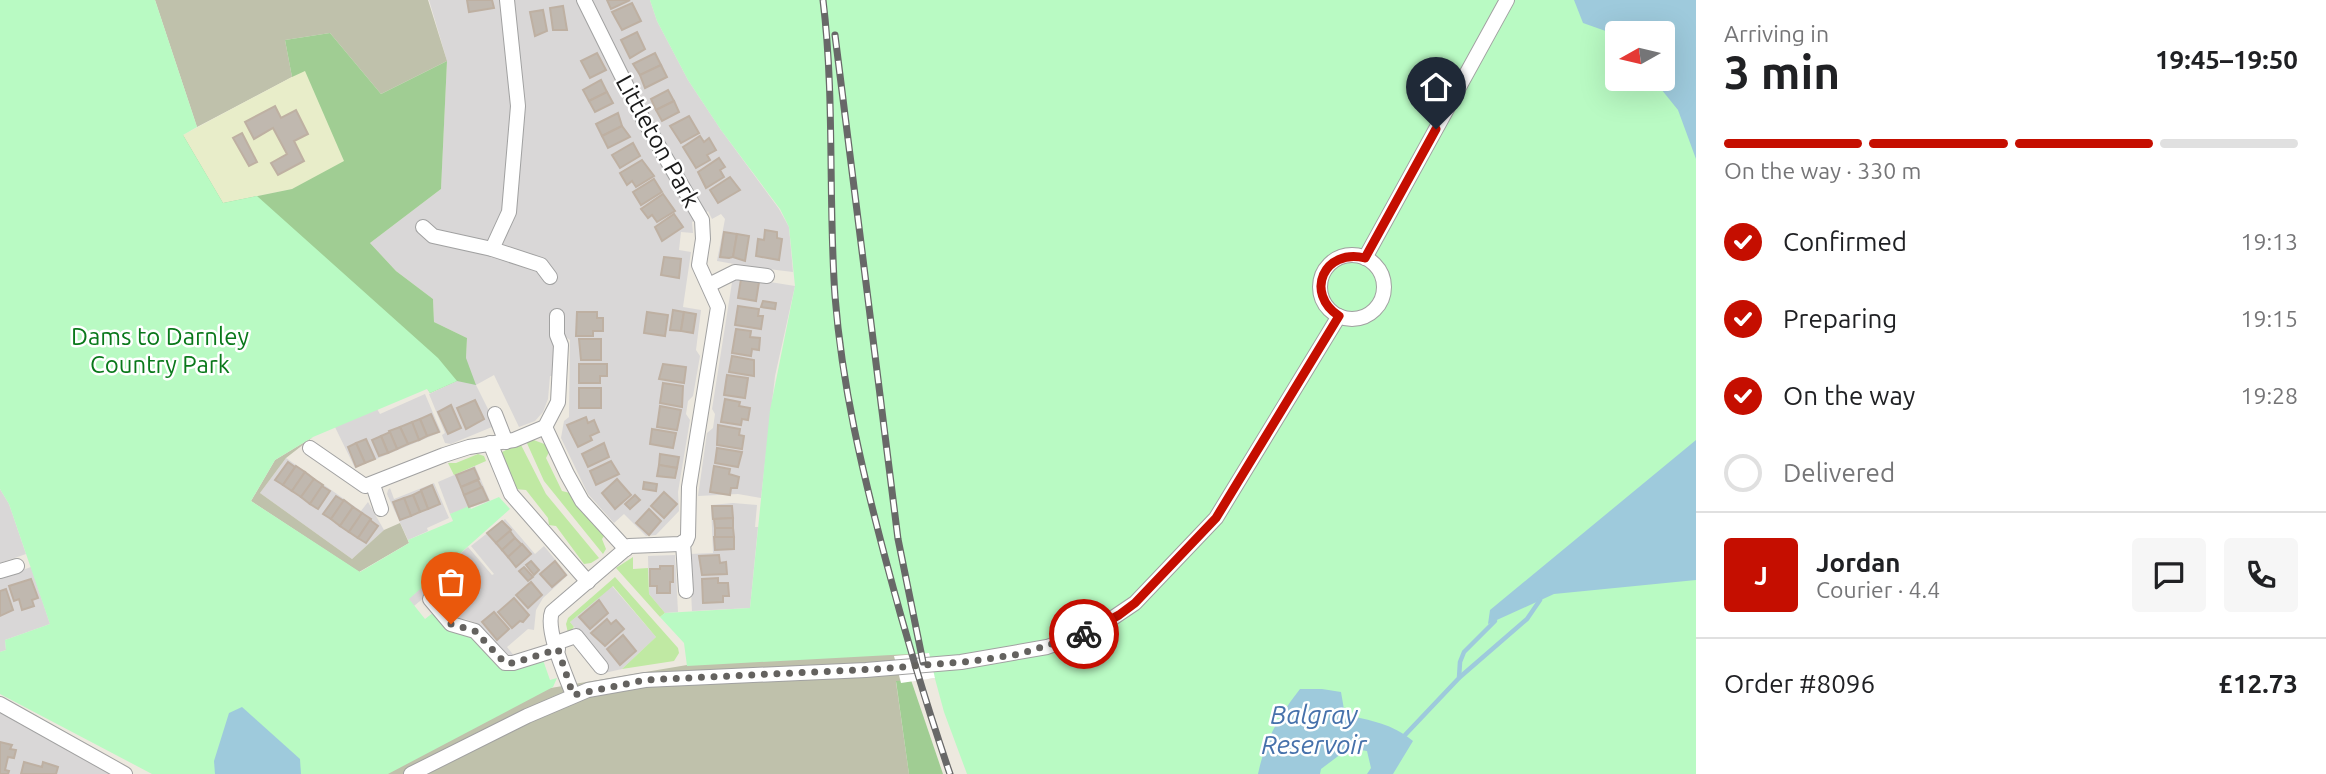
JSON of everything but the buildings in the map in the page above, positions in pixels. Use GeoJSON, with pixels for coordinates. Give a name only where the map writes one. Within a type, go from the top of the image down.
{"type":"FeatureCollection","features":[{"type":"Feature","properties":{"kind":"street"},"geometry":{"type":"LineString","coordinates":[[492,249],[509,212],[518,106],[507,0]]}},
{"type":"Feature","properties":{"kind":"street","name":"Littleton Park"},"geometry":{"type":"LineString","coordinates":[[584,0],[643,119],[702,220],[699,265],[718,307],[689,487],[690,529],[683,542],[686,592]]}},
{"type":"Feature","properties":{"kind":"street"},"geometry":{"type":"LineString","coordinates":[[1365,258],[1507,0]]}},
{"type":"Feature","properties":{"kind":"street"},"geometry":{"type":"LineString","coordinates":[[422,227],[433,236],[492,249],[541,265],[550,277]]}},
{"type":"Feature","properties":{"kind":"street"},"geometry":{"type":"LineString","coordinates":[[1343,257],[1365,258],[1374,263],[1383,281],[1381,301],[1368,315],[1349,319],[1339,316],[1330,310],[1321,290],[1321,279],[1334,261],[1343,257]]}},
{"type":"Feature","properties":{"kind":"street"},"geometry":{"type":"LineString","coordinates":[[709,285],[735,272],[767,276]]}},
{"type":"Feature","properties":{"kind":"street"},"geometry":{"type":"LineString","coordinates":[[310,448],[366,486],[444,455],[490,443],[506,442],[545,427],[558,402],[561,345],[557,335],[557,316]]}},
{"type":"Feature","properties":{"kind":"street"},"geometry":{"type":"LineString","coordinates":[[411,774],[573,695],[645,680],[878,669],[973,661],[1047,647],[1096,630],[1135,603],[1216,518],[1339,316]]}},
{"type":"Feature","properties":{"kind":"street"},"geometry":{"type":"LineString","coordinates":[[495,414],[506,442]]}},
{"type":"Feature","properties":{"kind":"street"},"geometry":{"type":"LineString","coordinates":[[545,427],[582,501],[626,549]]}},
{"type":"Feature","properties":{"kind":"street"},"geometry":{"type":"LineString","coordinates":[[490,443],[511,494],[588,582]]}},
{"type":"Feature","properties":{"kind":"street"},"geometry":{"type":"LineString","coordinates":[[373,485],[381,509]]}},
{"type":"Feature","properties":{"kind":"street"},"geometry":{"type":"LineString","coordinates":[[573,695],[549,621],[552,612],[629,546],[683,542]]}},
{"type":"Feature","properties":{"kind":"street"},"geometry":{"type":"LineString","coordinates":[[0,571],[17,566]]}},
{"type":"Feature","properties":{"kind":"street"},"geometry":{"type":"LineString","coordinates":[[430,599],[451,624],[475,631],[505,663],[513,663],[576,636],[601,667]]}},
{"type":"Feature","properties":{"kind":"street"},"geometry":{"type":"LineString","coordinates":[[0,704],[125,774]]}},
{"type":"Feature","properties":{"kind":"shaded area"},"geometry":{"type":"Polygon","coordinates":[[[155,0],[428,0],[447,61],[381,94],[330,33],[285,40],[292,77],[197,127],[155,0]]]}},
{"type":"Feature","properties":{"kind":"shaded area"},"geometry":{"type":"Polygon","coordinates":[[[429,0],[650,0],[657,21],[688,80],[789,227],[793,272],[742,266],[738,268],[734,267],[734,264],[717,261],[725,219],[721,214],[712,219],[708,211],[692,222],[693,233],[681,232],[679,250],[691,252],[683,307],[701,310],[696,350],[700,356],[693,396],[688,401],[686,414],[690,420],[678,492],[679,511],[656,535],[646,536],[624,514],[614,523],[588,494],[561,438],[564,421],[569,417],[570,340],[564,336],[564,312],[552,311],[555,376],[550,376],[548,399],[543,412],[535,421],[519,427],[494,375],[476,385],[494,421],[492,427],[451,444],[445,443],[442,435],[445,433],[429,394],[457,381],[466,358],[467,338],[434,322],[433,299],[396,271],[370,243],[441,189],[447,61],[429,0]]]}},
{"type":"Feature","properties":{"kind":"shaded area"},"geometry":{"type":"Polygon","coordinates":[[[305,70],[345,162],[292,189],[223,203],[183,135],[305,70]]]}},
{"type":"Feature","properties":{"kind":"shaded area"},"geometry":{"type":"Polygon","coordinates":[[[733,276],[795,286],[775,376],[761,498],[738,494],[698,496],[707,433],[713,428],[715,414],[712,409],[733,276]]]}},
{"type":"Feature","properties":{"kind":"shaded area"},"geometry":{"type":"Polygon","coordinates":[[[425,394],[441,432],[355,468],[335,427],[377,409],[380,414],[425,394]]]}},
{"type":"Feature","properties":{"kind":"shaded area"},"geometry":{"type":"Polygon","coordinates":[[[313,437],[286,458],[260,493],[352,559],[384,530],[400,523],[409,543],[359,572],[251,501],[275,460],[313,437]]]}},
{"type":"Feature","properties":{"kind":"shaded area"},"geometry":{"type":"Polygon","coordinates":[[[286,458],[361,511],[368,502],[384,530],[352,559],[260,493],[286,458]]]}},
{"type":"Feature","properties":{"kind":"shaded area"},"geometry":{"type":"Polygon","coordinates":[[[475,466],[490,501],[450,514],[438,482],[475,466]]]}},
{"type":"Feature","properties":{"kind":"shaded area"},"geometry":{"type":"Polygon","coordinates":[[[434,483],[449,518],[408,540],[387,494],[388,490],[390,488],[394,499],[434,483]]]}},
{"type":"Feature","properties":{"kind":"shaded area"},"geometry":{"type":"Polygon","coordinates":[[[0,489],[9,504],[26,554],[0,563],[0,489]]]}},
{"type":"Feature","properties":{"kind":"shaded area"},"geometry":{"type":"Polygon","coordinates":[[[711,505],[757,505],[755,527],[758,527],[750,608],[692,611],[689,554],[713,553],[711,505]]]}},
{"type":"Feature","properties":{"kind":"shaded area"},"geometry":{"type":"Polygon","coordinates":[[[505,519],[535,554],[544,546],[568,575],[543,598],[536,610],[534,630],[528,629],[507,647],[515,657],[506,658],[476,623],[465,619],[459,621],[432,591],[414,606],[408,599],[468,547],[492,575],[494,574],[471,546],[505,519]]]}},
{"type":"Feature","properties":{"kind":"shaded area"},"geometry":{"type":"Polygon","coordinates":[[[675,555],[678,612],[665,613],[649,594],[648,556],[675,555]]]}},
{"type":"Feature","properties":{"kind":"shaded area"},"geometry":{"type":"Polygon","coordinates":[[[31,567],[50,624],[5,640],[6,650],[0,652],[0,578],[31,567]]]}},
{"type":"Feature","properties":{"kind":"shaded area"},"geometry":{"type":"Polygon","coordinates":[[[612,586],[656,637],[622,669],[600,674],[607,666],[570,622],[612,586]]]}},
{"type":"Feature","properties":{"kind":"shaded area"},"geometry":{"type":"Polygon","coordinates":[[[1042,643],[935,678],[896,682],[909,774],[378,774],[533,691],[781,649],[1042,643]]]}},
{"type":"Feature","properties":{"kind":"shaded area"},"geometry":{"type":"Polygon","coordinates":[[[0,704],[125,774],[0,774],[0,704]]]}},
{"type":"Feature","properties":{"kind":"green space","name":"Dams to Darnley Country Park"},"geometry":{"type":"Polygon","coordinates":[[[0,0],[155,0],[197,127],[183,135],[223,203],[257,196],[438,358],[457,381],[430,393],[427,389],[313,437],[275,460],[251,501],[360,572],[409,543],[408,540],[453,521],[450,514],[469,506],[471,509],[499,497],[510,509],[409,599],[425,619],[434,612],[473,638],[497,666],[505,670],[543,660],[550,680],[557,678],[553,687],[388,774],[152,774],[0,694],[0,652],[6,650],[5,640],[50,624],[9,504],[0,489],[0,0]]]}},
{"type":"Feature","properties":{"kind":"green space"},"geometry":{"type":"Polygon","coordinates":[[[650,0],[1696,0],[1696,774],[967,774],[944,712],[928,653],[687,666],[684,643],[660,617],[665,613],[750,608],[770,410],[795,286],[789,227],[780,209],[721,130],[688,80],[657,21],[650,0]]]}},
{"type":"Feature","properties":{"kind":"green space"},"geometry":{"type":"Polygon","coordinates":[[[330,33],[381,94],[447,61],[441,189],[370,243],[396,271],[433,299],[434,322],[467,338],[466,358],[476,385],[457,381],[430,393],[427,388],[207,260],[183,135],[223,203],[292,189],[344,161],[305,71],[292,77],[285,40],[330,33]]]}},
{"type":"Feature","properties":{"kind":"green space"},"geometry":{"type":"Polygon","coordinates":[[[531,439],[547,445],[550,450],[546,458],[562,491],[570,493],[578,507],[604,536],[602,539],[606,549],[603,554],[544,481],[526,441],[531,439]]]}},
{"type":"Feature","properties":{"kind":"green space"},"geometry":{"type":"Polygon","coordinates":[[[520,443],[546,494],[599,558],[584,564],[556,526],[549,525],[548,518],[526,490],[515,489],[500,453],[520,443]]]}},
{"type":"Feature","properties":{"kind":"green space"},"geometry":{"type":"Polygon","coordinates":[[[478,454],[484,456],[486,461],[454,475],[448,463],[456,463],[478,454]]]}},
{"type":"Feature","properties":{"kind":"green space"},"geometry":{"type":"Polygon","coordinates":[[[633,557],[633,569],[648,568],[649,594],[665,613],[660,617],[616,568],[633,557]]]}},
{"type":"Feature","properties":{"kind":"green space"},"geometry":{"type":"Polygon","coordinates":[[[615,577],[678,648],[679,653],[674,661],[622,669],[656,637],[613,586],[570,622],[574,627],[568,633],[568,618],[615,577]]]}},
{"type":"Feature","properties":{"kind":"green space"},"geometry":{"type":"Polygon","coordinates":[[[911,680],[943,774],[909,774],[896,681],[911,680]]]}},
{"type":"Feature","properties":{"kind":"water"},"geometry":{"type":"Polygon","coordinates":[[[1574,0],[1696,0],[1696,159],[1678,110],[1663,91],[1675,91],[1675,21],[1605,21],[1605,31],[1583,23],[1574,0]]]}},
{"type":"Feature","properties":{"kind":"water"},"geometry":{"type":"Polygon","coordinates":[[[1696,440],[1696,580],[1554,594],[1488,624],[1490,610],[1696,440]]]}},
{"type":"Feature","properties":{"kind":"water","name":"Balgray Reservoir"},"geometry":{"type":"Polygon","coordinates":[[[1300,689],[1341,692],[1345,715],[1389,727],[1413,741],[1393,774],[1367,774],[1371,768],[1367,751],[1349,748],[1321,769],[1320,774],[1258,774],[1274,729],[1300,689]]]}},
{"type":"Feature","properties":{"kind":"water"},"geometry":{"type":"Polygon","coordinates":[[[242,707],[300,759],[301,774],[215,774],[214,761],[229,713],[242,707]]]}},
{"type":"Feature","properties":{"kind":"pier"},"geometry":{"type":"Polygon","coordinates":[[[929,653],[935,678],[901,683],[894,656],[929,653]]]}},
{"type":"Feature","properties":{"kind":"waterway"},"geometry":{"type":"LineString","coordinates":[[1460,677],[1527,619],[1540,600]]}},
{"type":"Feature","properties":{"kind":"waterway"},"geometry":{"type":"LineString","coordinates":[[1405,735],[1459,678],[1464,652],[1495,621]]}},
{"type":"Feature","properties":{"kind":"railway"},"geometry":{"type":"LineString","coordinates":[[823,0],[829,74],[835,296],[848,397],[869,496],[893,588],[950,774]]}},
{"type":"Feature","properties":{"kind":"railway"},"geometry":{"type":"LineString","coordinates":[[835,35],[898,539],[923,662]]}},
{"type":"Feature","properties":{"kind":"way so far"},"geometry":{"type":"LineString","coordinates":[[451,624],[475,631],[505,663],[558,649],[573,695],[645,680],[878,669],[973,661],[1020,654],[1084,634]]}},
{"type":"Feature","properties":{"kind":"route"},"geometry":{"type":"LineString","coordinates":[[1084,634],[1096,630],[1135,603],[1216,518],[1339,316],[1330,310],[1324,301],[1321,279],[1326,269],[1343,257],[1365,258],[1436,129]]}}]}
